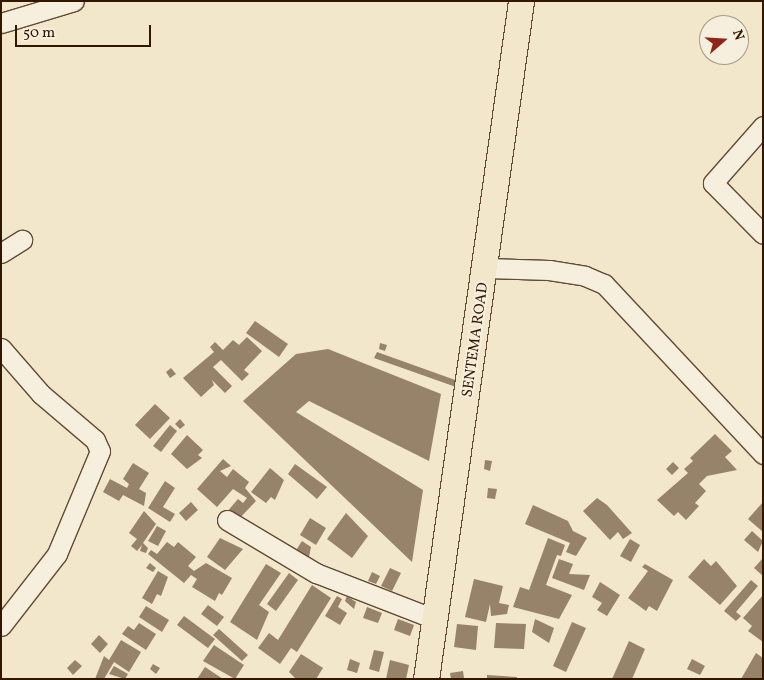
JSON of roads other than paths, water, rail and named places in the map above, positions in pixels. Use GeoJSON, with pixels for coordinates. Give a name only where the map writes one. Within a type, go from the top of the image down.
{"type":"FeatureCollection","features":[{"type":"Feature","properties":{"kind":"main road","name":"SENTEMA ROAD"},"geometry":{"type":"LineString","coordinates":[[426,679],[437,620],[521,1]]}},
{"type":"Feature","properties":{"kind":"street"},"geometry":{"type":"LineString","coordinates":[[1,23],[74,1]]}},
{"type":"Feature","properties":{"kind":"street"},"geometry":{"type":"LineString","coordinates":[[763,126],[713,180],[718,191],[763,234]]}},
{"type":"Feature","properties":{"kind":"street"},"geometry":{"type":"LineString","coordinates":[[1,253],[22,240]]}},
{"type":"Feature","properties":{"kind":"street"},"geometry":{"type":"LineString","coordinates":[[486,268],[549,270],[585,276],[604,284],[763,454]]}},
{"type":"Feature","properties":{"kind":"street"},"geometry":{"type":"LineString","coordinates":[[1,348],[41,394],[95,440],[100,451],[57,554],[1,626]]}},
{"type":"Feature","properties":{"kind":"street"},"geometry":{"type":"LineString","coordinates":[[227,520],[316,573],[437,620]]}}]}
